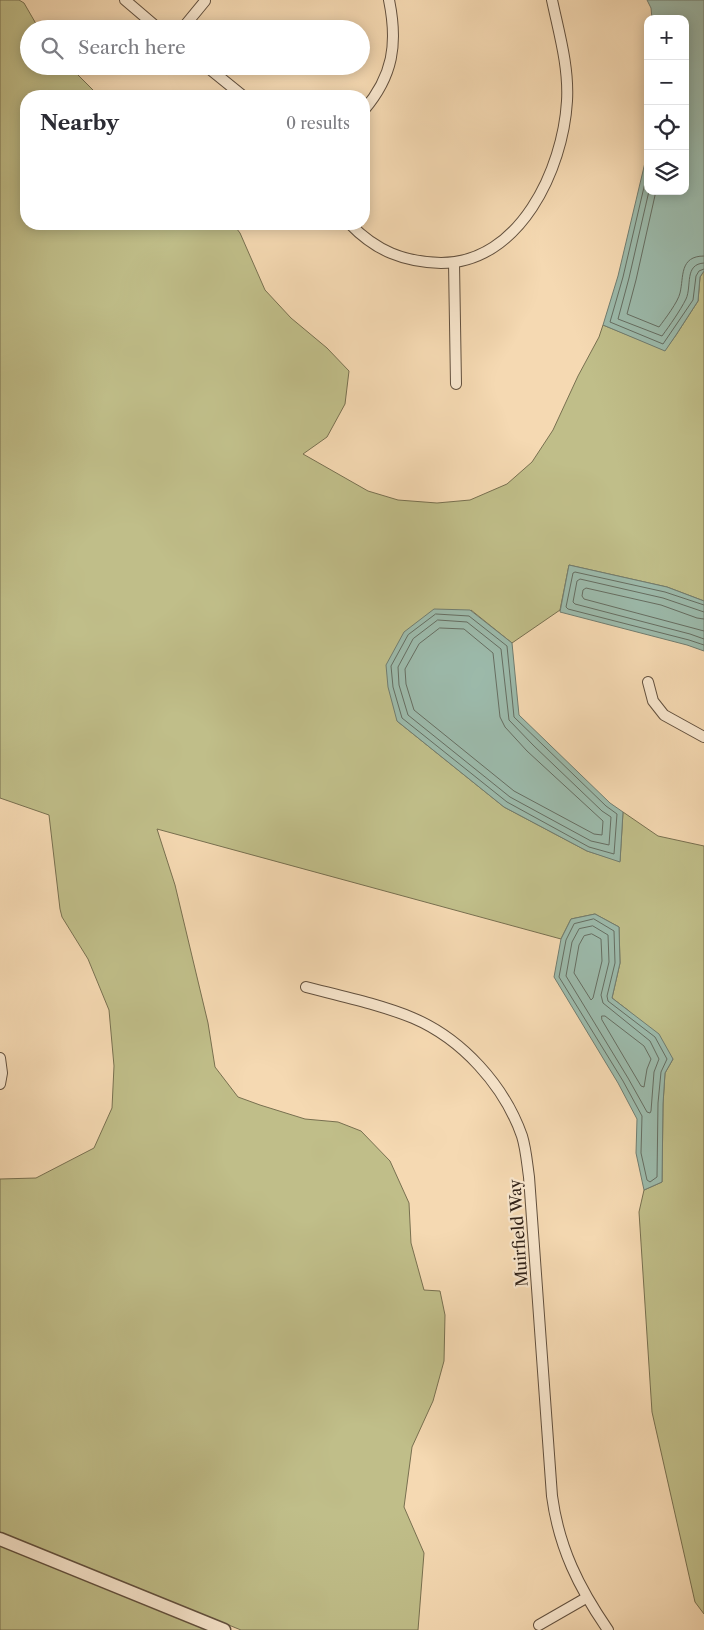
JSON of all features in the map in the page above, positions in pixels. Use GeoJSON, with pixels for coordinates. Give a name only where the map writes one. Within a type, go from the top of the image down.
{"type":"FeatureCollection","features":[{"type":"Feature","properties":{"kind":"street"},"geometry":{"type":"LineString","coordinates":[[124,0],[149,20]]}},
{"type":"Feature","properties":{"kind":"street"},"geometry":{"type":"LineString","coordinates":[[370,102],[380,90],[391,62],[393,34],[389,0]]}},
{"type":"Feature","properties":{"kind":"street"},"geometry":{"type":"LineString","coordinates":[[356,230],[381,249],[406,259],[421,262],[454,263],[488,251],[515,230],[531,210],[545,184],[557,152],[564,121],[567,102],[567,82],[565,62],[552,0]]}},
{"type":"Feature","properties":{"kind":"street"},"geometry":{"type":"LineString","coordinates":[[189,20],[205,1]]}},
{"type":"Feature","properties":{"kind":"street"},"geometry":{"type":"LineString","coordinates":[[217,75],[236,90]]}},
{"type":"Feature","properties":{"kind":"street"},"geometry":{"type":"LineString","coordinates":[[454,263],[456,384]]}},
{"type":"Feature","properties":{"kind":"street"},"geometry":{"type":"LineString","coordinates":[[648,682],[653,701],[664,715],[704,737]]}},
{"type":"Feature","properties":{"kind":"street","name":"Muirfield Way"},"geometry":{"type":"LineString","coordinates":[[306,987],[395,1012],[429,1026],[459,1048],[479,1066],[509,1106],[522,1137],[529,1177],[555,1519],[567,1557],[586,1598],[608,1630]]}},
{"type":"Feature","properties":{"kind":"street"},"geometry":{"type":"LineString","coordinates":[[0,1058],[2,1073],[0,1084]]}},
{"type":"Feature","properties":{"kind":"street"},"geometry":{"type":"LineString","coordinates":[[0,1539],[224,1630]]}},
{"type":"Feature","properties":{"kind":"street"},"geometry":{"type":"LineString","coordinates":[[539,1625],[586,1598]]}},
{"type":"Feature","properties":{"kind":"shaded area"},"geometry":{"type":"Polygon","coordinates":[[[0,0],[19,0],[24,3],[34,20],[20,20],[20,75],[78,75],[93,90],[20,90],[20,230],[238,230],[265,290],[291,318],[327,348],[349,371],[345,404],[327,437],[303,454],[368,491],[398,500],[437,503],[470,500],[507,484],[532,462],[553,430],[578,376],[599,337],[603,325],[665,350],[698,301],[700,277],[704,271],[704,601],[667,587],[569,565],[560,610],[512,643],[471,610],[397,721],[504,807],[587,851],[620,861],[623,812],[658,836],[704,846],[704,1614],[695,1602],[652,1412],[639,1212],[644,1190],[662,1182],[665,1073],[673,1059],[629,1011],[612,998],[620,963],[619,927],[595,914],[571,919],[561,939],[157,829],[175,885],[208,1023],[215,1067],[238,1097],[305,1119],[338,1122],[361,1131],[390,1161],[409,1203],[411,1243],[424,1290],[440,1291],[445,1315],[444,1361],[433,1401],[412,1447],[404,1507],[424,1553],[418,1630],[241,1630],[0,1532],[0,1179],[36,1178],[94,1148],[112,1108],[114,1066],[109,1010],[88,959],[62,917],[49,815],[0,798],[0,0]]]}},
{"type":"Feature","properties":{"kind":"shaded area"},"geometry":{"type":"Polygon","coordinates":[[[0,1546],[208,1630],[0,1630],[0,1546]]]}},
{"type":"Feature","properties":{"kind":"water"},"geometry":{"type":"Polygon","coordinates":[[[647,0],[704,0],[704,271],[700,277],[698,301],[665,351],[603,325],[618,276],[644,167],[644,195],[689,195],[689,15],[652,15],[647,0]]]}},
{"type":"Feature","properties":{"kind":"water"},"geometry":{"type":"Polygon","coordinates":[[[569,565],[667,587],[704,601],[704,651],[560,612],[569,565]]]}},
{"type":"Feature","properties":{"kind":"water"},"geometry":{"type":"Polygon","coordinates":[[[434,609],[470,610],[512,643],[519,715],[610,803],[623,812],[620,862],[587,851],[504,807],[397,721],[388,687],[386,665],[404,632],[434,609]]]}},
{"type":"Feature","properties":{"kind":"water"},"geometry":{"type":"Polygon","coordinates":[[[595,914],[619,927],[620,963],[612,998],[659,1034],[673,1059],[665,1073],[662,1182],[644,1190],[636,1153],[637,1119],[618,1083],[554,977],[561,939],[571,919],[595,914]]]}}]}
